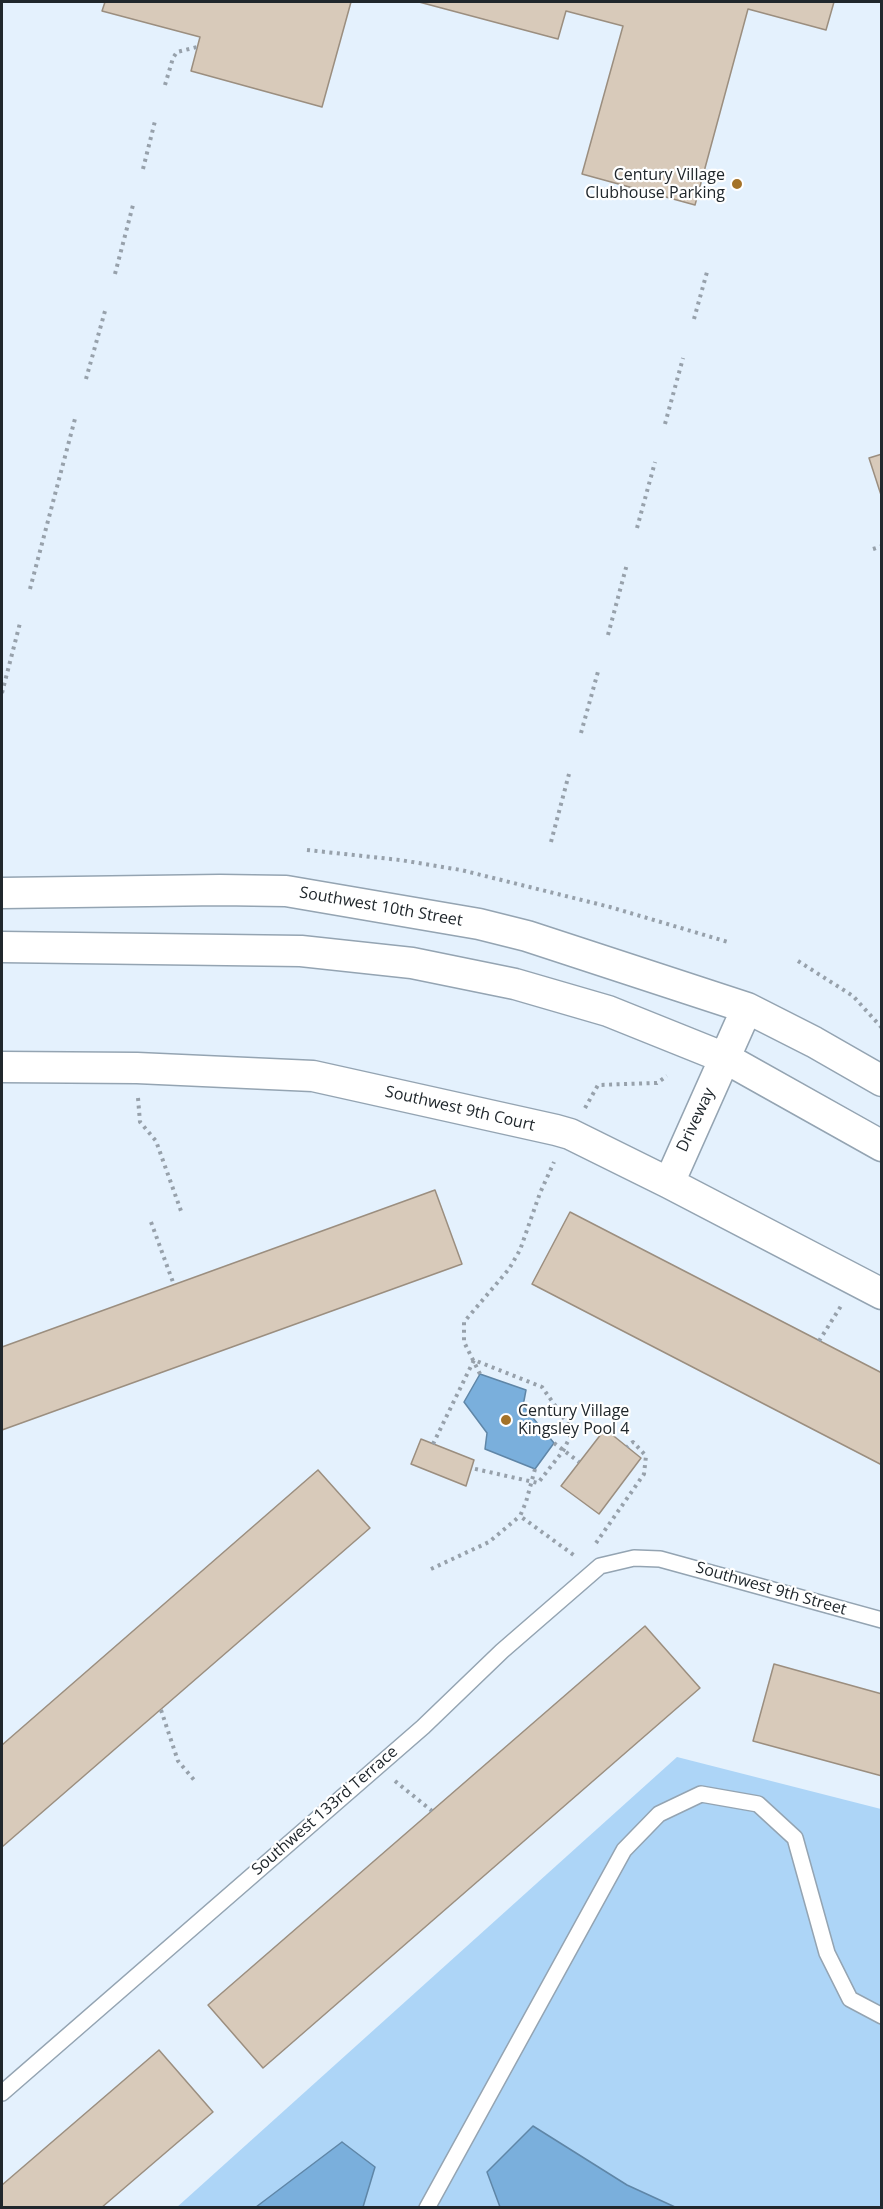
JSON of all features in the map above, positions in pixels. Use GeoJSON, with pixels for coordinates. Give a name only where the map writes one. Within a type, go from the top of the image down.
{"type":"FeatureCollection","features":[{"type":"Feature","properties":{"kind":"street","name":"Southwest 10th Street"},"geometry":{"type":"LineString","coordinates":[[2,893],[286,891],[479,924],[527,936],[747,1008],[882,1081]]}},
{"type":"Feature","properties":{"kind":"street"},"geometry":{"type":"LineString","coordinates":[[2,947],[300,951],[412,963],[515,984],[608,1011],[725,1058],[882,1146]]}},
{"type":"Feature","properties":{"kind":"street"},"geometry":{"type":"LineString","coordinates":[[725,1058],[747,1008]]}},
{"type":"Feature","properties":{"kind":"street","name":"Driveway"},"geometry":{"type":"LineString","coordinates":[[669,1183],[725,1058]]}},
{"type":"Feature","properties":{"kind":"street","name":"Southwest 9th Court"},"geometry":{"type":"LineString","coordinates":[[2,1067],[137,1068],[313,1076],[570,1134],[869,1287]]}},
{"type":"Feature","properties":{"kind":"lane","name":"Southwest 133rd Terrace"},"geometry":{"type":"LineString","coordinates":[[2,2093],[423,1726],[502,1651],[600,1566],[634,1558],[660,1559]]}},
{"type":"Feature","properties":{"kind":"lane","name":"Southwest 9th Street"},"geometry":{"type":"LineString","coordinates":[[660,1559],[882,1620]]}},
{"type":"Feature","properties":{"kind":"lane"},"geometry":{"type":"LineString","coordinates":[[427,2208],[624,1850],[659,1814],[701,1794],[758,1804],[795,1838],[827,1953],[850,1999],[882,2016]]}},
{"type":"Feature","properties":{"kind":"path"},"geometry":{"type":"LineString","coordinates":[[165,85],[177,52],[197,47]]}},
{"type":"Feature","properties":{"kind":"path"},"geometry":{"type":"LineString","coordinates":[[143,169],[155,121]]}},
{"type":"Feature","properties":{"kind":"path"},"geometry":{"type":"LineString","coordinates":[[115,274],[133,205]]}},
{"type":"Feature","properties":{"kind":"path"},"geometry":{"type":"LineString","coordinates":[[694,319],[707,272]]}},
{"type":"Feature","properties":{"kind":"path"},"geometry":{"type":"LineString","coordinates":[[86,379],[105,311]]}},
{"type":"Feature","properties":{"kind":"path"},"geometry":{"type":"LineString","coordinates":[[665,424],[683,358]]}},
{"type":"Feature","properties":{"kind":"path"},"geometry":{"type":"LineString","coordinates":[[30,589],[76,415]]}},
{"type":"Feature","properties":{"kind":"path"},"geometry":{"type":"LineString","coordinates":[[637,528],[655,462]]}},
{"type":"Feature","properties":{"kind":"path"},"geometry":{"type":"LineString","coordinates":[[873,549],[882,546]]}},
{"type":"Feature","properties":{"kind":"path"},"geometry":{"type":"LineString","coordinates":[[608,635],[627,564]]}},
{"type":"Feature","properties":{"kind":"path"},"geometry":{"type":"LineString","coordinates":[[2,693],[20,624]]}},
{"type":"Feature","properties":{"kind":"path"},"geometry":{"type":"LineString","coordinates":[[581,733],[599,668]]}},
{"type":"Feature","properties":{"kind":"path"},"geometry":{"type":"LineString","coordinates":[[551,842],[569,774]]}},
{"type":"Feature","properties":{"kind":"path"},"geometry":{"type":"LineString","coordinates":[[307,850],[400,860],[461,870],[600,904],[728,942]]}},
{"type":"Feature","properties":{"kind":"path"},"geometry":{"type":"LineString","coordinates":[[798,960],[853,996],[882,1028]]}},
{"type":"Feature","properties":{"kind":"path"},"geometry":{"type":"LineString","coordinates":[[137,1068],[141,1122],[156,1142],[181,1211]]}},
{"type":"Feature","properties":{"kind":"path"},"geometry":{"type":"LineString","coordinates":[[582,1114],[598,1085],[657,1083],[667,1076]]}},
{"type":"Feature","properties":{"kind":"path"},"geometry":{"type":"LineString","coordinates":[[480,1374],[464,1342],[464,1322],[509,1269],[520,1250],[555,1159]]}},
{"type":"Feature","properties":{"kind":"path"},"geometry":{"type":"LineString","coordinates":[[152,1222],[174,1284]]}},
{"type":"Feature","properties":{"kind":"path"},"geometry":{"type":"LineString","coordinates":[[819,1341],[869,1287]]}},
{"type":"Feature","properties":{"kind":"path"},"geometry":{"type":"LineString","coordinates":[[433,1443],[474,1360]]}},
{"type":"Feature","properties":{"kind":"path"},"geometry":{"type":"LineString","coordinates":[[471,1468],[538,1483],[563,1450],[573,1431],[542,1387],[474,1360]]}},
{"type":"Feature","properties":{"kind":"path"},"geometry":{"type":"LineString","coordinates":[[520,1516],[582,1559],[588,1554],[644,1474],[646,1456],[633,1442],[627,1447]]}},
{"type":"Feature","properties":{"kind":"path"},"geometry":{"type":"LineString","coordinates":[[554,1443],[579,1462]]}},
{"type":"Feature","properties":{"kind":"path"},"geometry":{"type":"LineString","coordinates":[[431,1569],[489,1542],[520,1516],[535,1469]]}},
{"type":"Feature","properties":{"kind":"path"},"geometry":{"type":"LineString","coordinates":[[588,1554],[600,1566]]}},
{"type":"Feature","properties":{"kind":"path"},"geometry":{"type":"LineString","coordinates":[[161,1710],[178,1761],[195,1781]]}},
{"type":"Feature","properties":{"kind":"path"},"geometry":{"type":"LineString","coordinates":[[381,1763],[389,1776],[432,1811]]}},
{"type":"Feature","properties":{"kind":"shaded area","name":"Century Village Kingsley Pool 4"},"geometry":{"type":"Polygon","coordinates":[[[480,1374],[526,1390],[523,1406],[554,1443],[535,1469],[485,1449],[487,1433],[464,1402],[480,1374]]]}},
{"type":"Feature","properties":{"kind":"shaded area"},"geometry":{"type":"Polygon","coordinates":[[[677,1757],[881,1809],[881,2207],[176,2208],[677,1757]]]}},
{"type":"Feature","properties":{"kind":"shaded area"},"geometry":{"type":"Polygon","coordinates":[[[533,2126],[627,2185],[675,2207],[500,2207],[487,2172],[533,2126]]]}},
{"type":"Feature","properties":{"kind":"shaded area"},"geometry":{"type":"Polygon","coordinates":[[[342,2142],[375,2167],[363,2207],[256,2207],[342,2142]]]}},
{"type":"Feature","properties":{"kind":"building"},"geometry":{"type":"Polygon","coordinates":[[[105,2],[351,2],[322,107],[191,71],[200,37],[102,11],[105,2]]]}},
{"type":"Feature","properties":{"kind":"building"},"geometry":{"type":"Polygon","coordinates":[[[419,2],[834,2],[826,30],[748,9],[695,205],[582,174],[623,26],[566,11],[558,39],[419,2]]]}},
{"type":"Feature","properties":{"kind":"building"},"geometry":{"type":"Polygon","coordinates":[[[882,454],[882,498],[869,458],[882,454]]]}},
{"type":"Feature","properties":{"kind":"building"},"geometry":{"type":"Polygon","coordinates":[[[435,1190],[462,1264],[2,1430],[2,1347],[435,1190]]]}},
{"type":"Feature","properties":{"kind":"building"},"geometry":{"type":"Polygon","coordinates":[[[570,1212],[882,1373],[882,1465],[532,1284],[570,1212]]]}},
{"type":"Feature","properties":{"kind":"building"},"geometry":{"type":"Polygon","coordinates":[[[605,1429],[641,1458],[599,1514],[561,1486],[605,1429]]]}},
{"type":"Feature","properties":{"kind":"building"},"geometry":{"type":"Polygon","coordinates":[[[421,1439],[474,1460],[466,1486],[411,1464],[421,1439]]]}},
{"type":"Feature","properties":{"kind":"building"},"geometry":{"type":"Polygon","coordinates":[[[318,1470],[370,1528],[2,1847],[2,1745],[318,1470]]]}},
{"type":"Feature","properties":{"kind":"building"},"geometry":{"type":"Polygon","coordinates":[[[645,1626],[700,1688],[263,2068],[208,2005],[645,1626]]]}},
{"type":"Feature","properties":{"kind":"building"},"geometry":{"type":"Polygon","coordinates":[[[774,1664],[882,1694],[882,1776],[753,1741],[774,1664]]]}},
{"type":"Feature","properties":{"kind":"building"},"geometry":{"type":"Polygon","coordinates":[[[159,2050],[213,2112],[101,2208],[2,2208],[2,2185],[159,2050]]]}},
{"type":"Feature","properties":{"kind":"place","name":"Century Village Clubhouse Parking"},"geometry":{"type":"Point","coordinates":[737,184]}},
{"type":"Feature","properties":{"kind":"place","name":"Century Village Kingsley Pool 4"},"geometry":{"type":"Point","coordinates":[506,1420]}}]}
